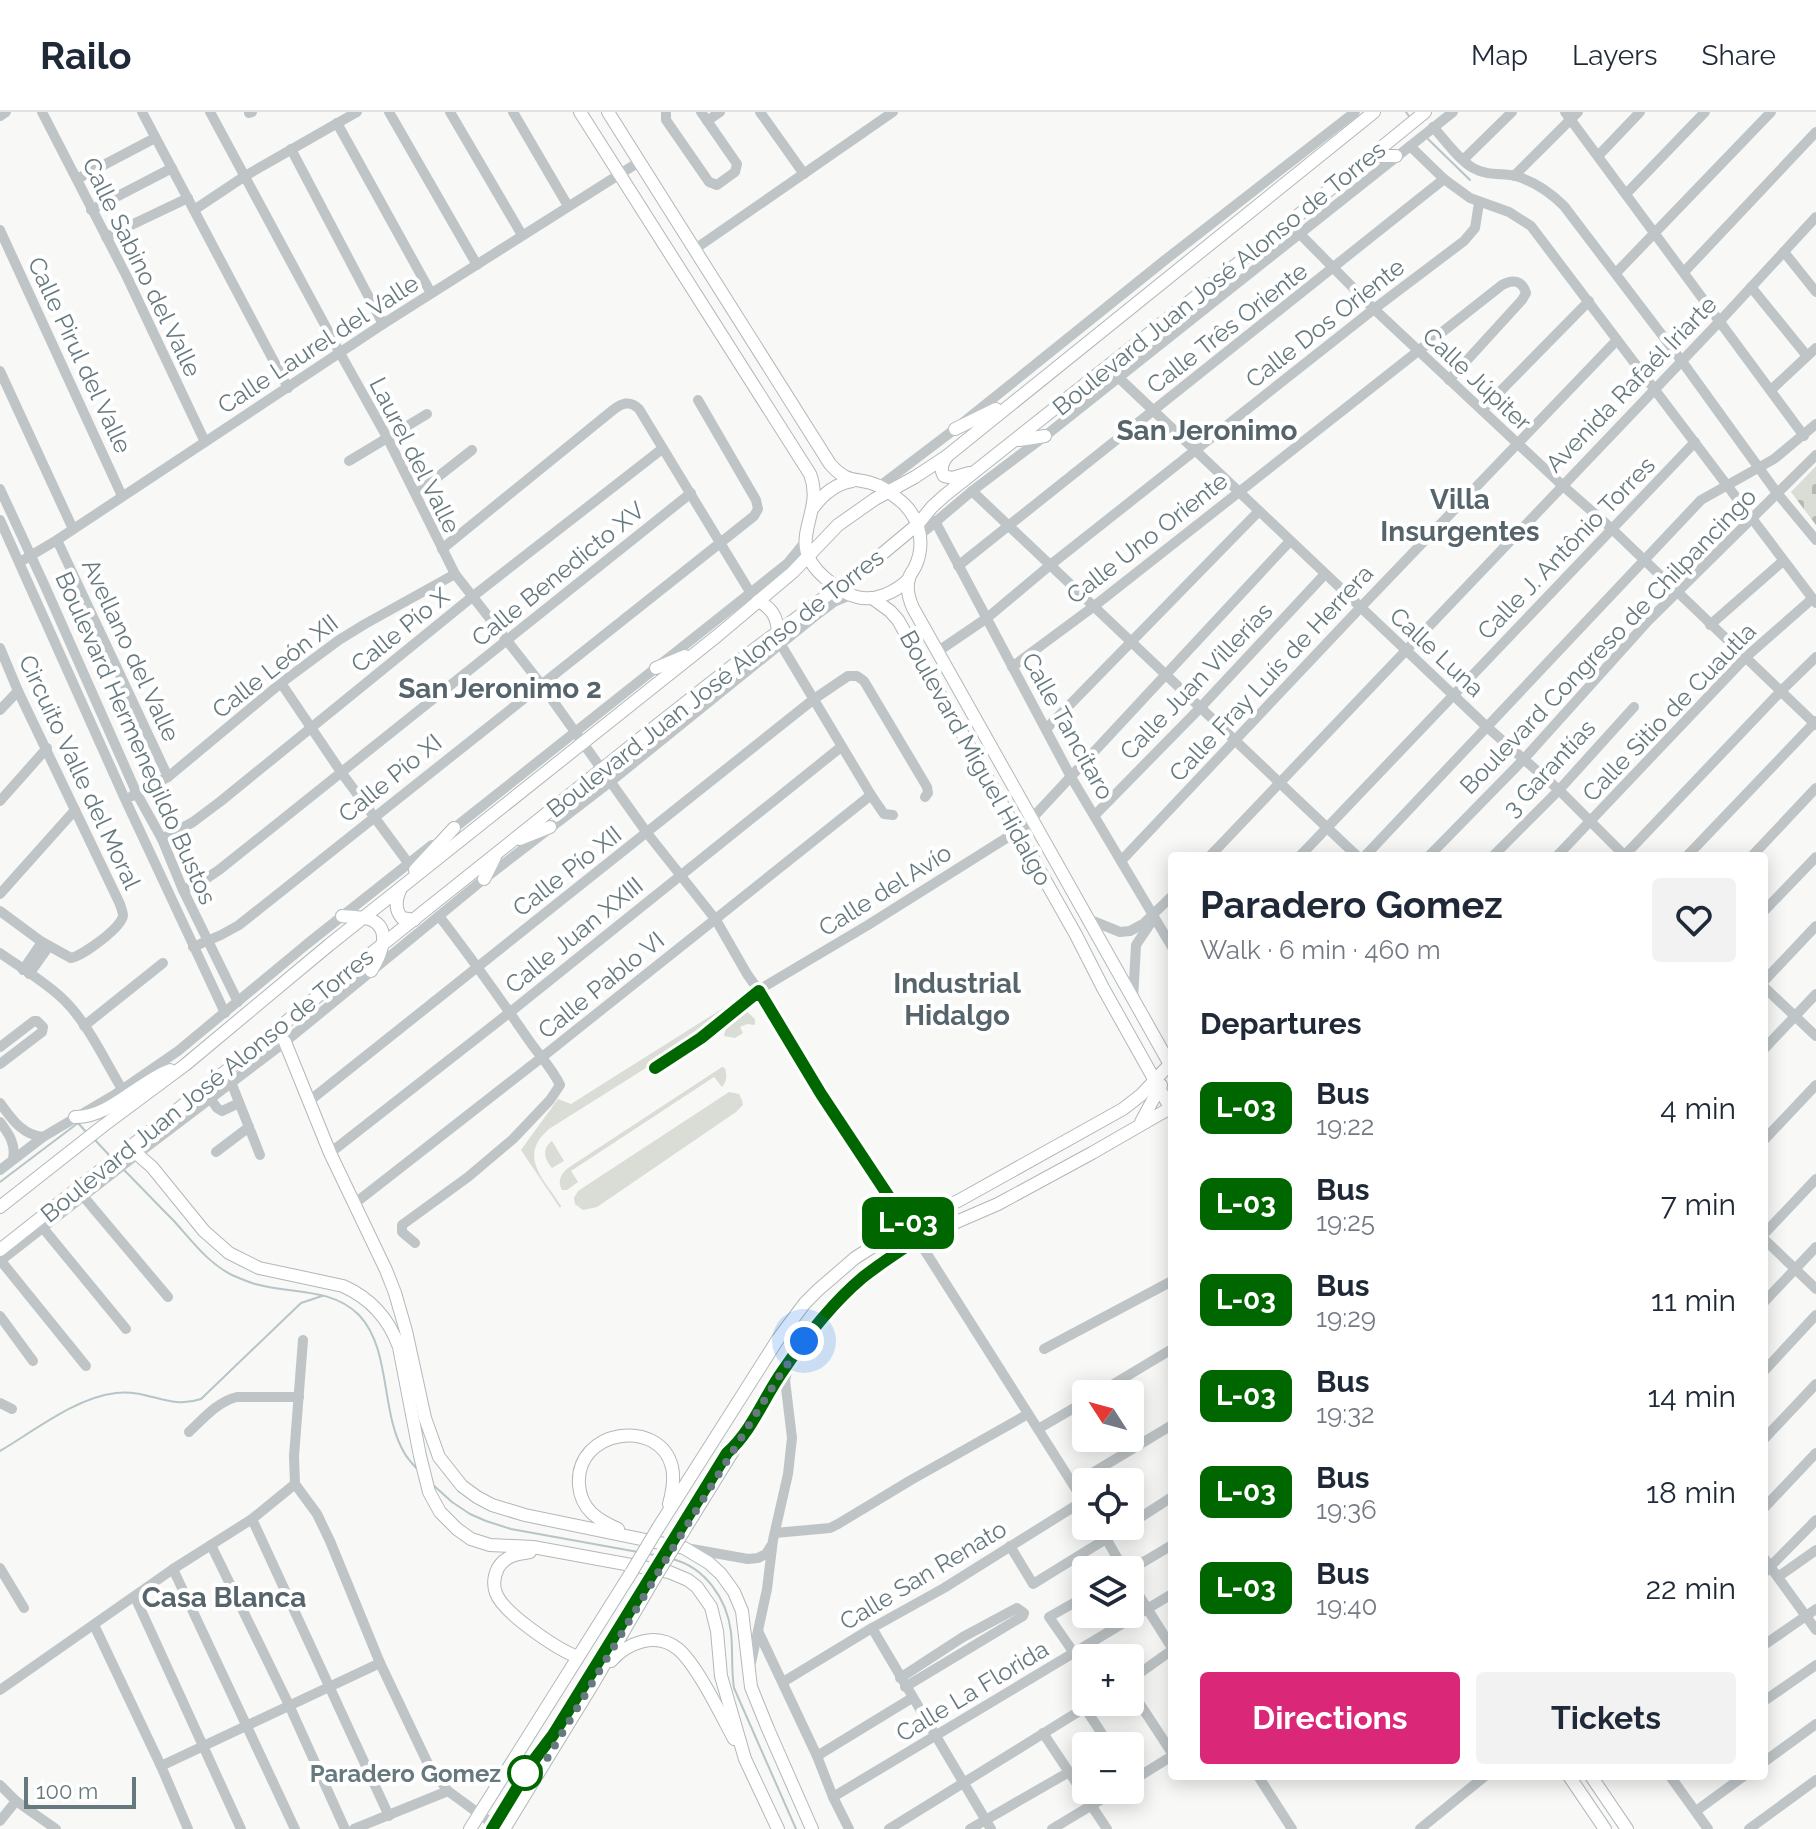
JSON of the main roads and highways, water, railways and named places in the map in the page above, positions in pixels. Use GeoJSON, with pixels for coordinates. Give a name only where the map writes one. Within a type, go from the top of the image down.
{"type":"FeatureCollection","features":[{"type":"Feature","properties":{"kind":"main road"},"geometry":{"type":"LineString","coordinates":[[580,112],[810,474],[814,488],[813,508],[805,542],[813,566],[837,588],[865,598],[889,593],[909,579]]}},
{"type":"Feature","properties":{"kind":"main road"},"geometry":{"type":"LineString","coordinates":[[608,112],[830,464],[852,481]]}},
{"type":"Feature","properties":{"kind":"main road","name":"Boulevard Juan José Alonso de Torres"},"geometry":{"type":"LineString","coordinates":[[0,1207],[185,1065],[400,890],[578,737],[700,650],[754,597],[782,582],[838,525],[884,489],[947,456],[1374,112]]}},
{"type":"Feature","properties":{"kind":"main road","name":"Boulevard Juan José Alonso de Torres"},"geometry":{"type":"LineString","coordinates":[[0,1250],[135,1151],[383,944],[740,660],[779,638],[837,588],[919,530],[937,502],[1422,114]]}},
{"type":"Feature","properties":{"kind":"main road"},"geometry":{"type":"LineString","coordinates":[[1371,156],[1396,156]]}},
{"type":"Feature","properties":{"kind":"main road"},"geometry":{"type":"LineString","coordinates":[[955,429],[1016,398]]}},
{"type":"Feature","properties":{"kind":"main road"},"geometry":{"type":"LineString","coordinates":[[1012,443],[1045,436]]}},
{"type":"Feature","properties":{"kind":"main road"},"geometry":{"type":"LineString","coordinates":[[947,456],[942,468],[942,474],[946,477],[952,478],[978,469]]}},
{"type":"Feature","properties":{"kind":"main road"},"geometry":{"type":"LineString","coordinates":[[813,508],[828,492],[840,485],[862,482],[884,489],[906,506],[919,530]]}},
{"type":"Feature","properties":{"kind":"main road","name":"Boulevard Miguel Hidalgo"},"geometry":{"type":"LineString","coordinates":[[919,530],[917,561],[909,579],[910,602],[1168,1059]]}},
{"type":"Feature","properties":{"kind":"main road"},"geometry":{"type":"LineString","coordinates":[[754,597],[773,613],[779,638],[814,617]]}},
{"type":"Feature","properties":{"kind":"main road","name":"Boulevard Miguel Hidalgo"},"geometry":{"type":"LineString","coordinates":[[872,598],[898,620],[1168,1103]]}},
{"type":"Feature","properties":{"kind":"main road"},"geometry":{"type":"LineString","coordinates":[[656,668],[700,650]]}},
{"type":"Feature","properties":{"kind":"main road"},"geometry":{"type":"LineString","coordinates":[[509,843],[550,827]]}},
{"type":"Feature","properties":{"kind":"main road"},"geometry":{"type":"LineString","coordinates":[[414,920],[398,913],[396,904],[400,890],[454,828]]}},
{"type":"Feature","properties":{"kind":"main road"},"geometry":{"type":"LineString","coordinates":[[484,879],[497,853]]}},
{"type":"Feature","properties":{"kind":"main road"},"geometry":{"type":"LineString","coordinates":[[342,916],[370,919],[383,933],[379,958],[371,971]]}},
{"type":"Feature","properties":{"kind":"main road"},"geometry":{"type":"LineString","coordinates":[[1156,1040],[1168,1044]]}},
{"type":"Feature","properties":{"kind":"main road"},"geometry":{"type":"LineString","coordinates":[[285,1042],[330,1153],[395,1293],[425,1418],[439,1457],[462,1486],[492,1505],[525,1515],[684,1548],[716,1568],[739,1601],[749,1677],[812,1829]]}},
{"type":"Feature","properties":{"kind":"main road"},"geometry":{"type":"LineString","coordinates":[[75,1117],[98,1113],[153,1077],[185,1065]]}},
{"type":"Feature","properties":{"kind":"main road"},"geometry":{"type":"LineString","coordinates":[[1138,1126],[1150,1109],[1158,1084],[1168,1069]]}},
{"type":"Feature","properties":{"kind":"main road"},"geometry":{"type":"LineString","coordinates":[[470,1829],[768,1354],[805,1303],[855,1258],[908,1224],[958,1201],[1111,1116],[1158,1084]]}},
{"type":"Feature","properties":{"kind":"main road"},"geometry":{"type":"LineString","coordinates":[[502,1829],[765,1399],[829,1310],[855,1285],[917,1239],[998,1204],[1168,1111]]}},
{"type":"Feature","properties":{"kind":"main road"},"geometry":{"type":"LineString","coordinates":[[135,1151],[152,1167],[204,1231],[229,1253],[259,1268],[343,1286],[370,1302],[382,1315],[395,1335],[424,1473],[435,1504],[464,1535],[499,1547],[524,1546],[669,1572],[697,1587],[715,1618],[721,1676],[745,1759]]}},
{"type":"Feature","properties":{"kind":"main road"},"geometry":{"type":"LineString","coordinates":[[631,1537],[595,1517],[582,1500],[579,1476],[582,1465],[600,1443],[617,1436],[634,1436],[649,1441],[663,1451],[669,1459],[673,1475],[667,1515]]}},
{"type":"Feature","properties":{"kind":"main road"},"geometry":{"type":"LineString","coordinates":[[560,1552],[528,1552],[511,1556],[498,1568],[495,1588],[503,1605],[515,1615],[555,1646],[578,1657]]}},
{"type":"Feature","properties":{"kind":"main road"},"geometry":{"type":"LineString","coordinates":[[594,1682],[619,1652],[632,1644],[652,1640],[673,1645],[689,1661],[745,1759],[778,1829]]}},
{"type":"Feature","properties":{"kind":"main road"},"geometry":{"type":"LineString","coordinates":[[1572,1780],[1605,1829]]}},
{"type":"Feature","properties":{"kind":"main road"},"geometry":{"type":"LineString","coordinates":[[1594,1780],[1627,1829]]}},
{"type":"Feature","properties":{"kind":"waterway"},"geometry":{"type":"LineString","coordinates":[[1406,112],[1411,119]]}},
{"type":"Feature","properties":{"kind":"waterway"},"geometry":{"type":"LineString","coordinates":[[1428,139],[1470,180]]}},
{"type":"Feature","properties":{"kind":"waterway"},"geometry":{"type":"LineString","coordinates":[[0,1182],[78,1123],[87,1133]]}},
{"type":"Feature","properties":{"kind":"waterway"},"geometry":{"type":"LineString","coordinates":[[95,1140],[110,1156]]}},
{"type":"Feature","properties":{"kind":"waterway"},"geometry":{"type":"LineString","coordinates":[[123,1169],[223,1270],[255,1284],[336,1300],[359,1315],[377,1346],[397,1438],[416,1468]]}},
{"type":"Feature","properties":{"kind":"waterway"},"geometry":{"type":"LineString","coordinates":[[0,1451],[56,1416],[101,1396],[128,1393],[179,1402],[201,1399],[301,1303],[322,1296]]}},
{"type":"Feature","properties":{"kind":"waterway"},"geometry":{"type":"LineString","coordinates":[[432,1484],[452,1502],[486,1521],[511,1529],[638,1552]]}},
{"type":"Feature","properties":{"kind":"waterway"},"geometry":{"type":"LineString","coordinates":[[648,1554],[662,1556]]}},
{"type":"Feature","properties":{"kind":"waterway"},"geometry":{"type":"LineString","coordinates":[[672,1559],[695,1569],[704,1577],[725,1608],[731,1632],[734,1688],[796,1829]]}},
{"type":"Feature","properties":{"kind":"place","name":"Paradero Gomez"},"geometry":{"type":"Point","coordinates":[525,1773]}},
{"type":"Feature","properties":{"kind":"district","name":"San Jeronimo"},"geometry":{"type":"Point","coordinates":[1207,430]}},
{"type":"Feature","properties":{"kind":"district","name":"Villa Insurgentes"},"geometry":{"type":"Point","coordinates":[1460,515]}},
{"type":"Feature","properties":{"kind":"district","name":"San Jeronimo 2"},"geometry":{"type":"Point","coordinates":[500,688]}},
{"type":"Feature","properties":{"kind":"district","name":"Industrial Hidalgo"},"geometry":{"type":"Point","coordinates":[957,999]}},
{"type":"Feature","properties":{"kind":"district","name":"Casa Blanca"},"geometry":{"type":"Point","coordinates":[224,1597]}}]}
